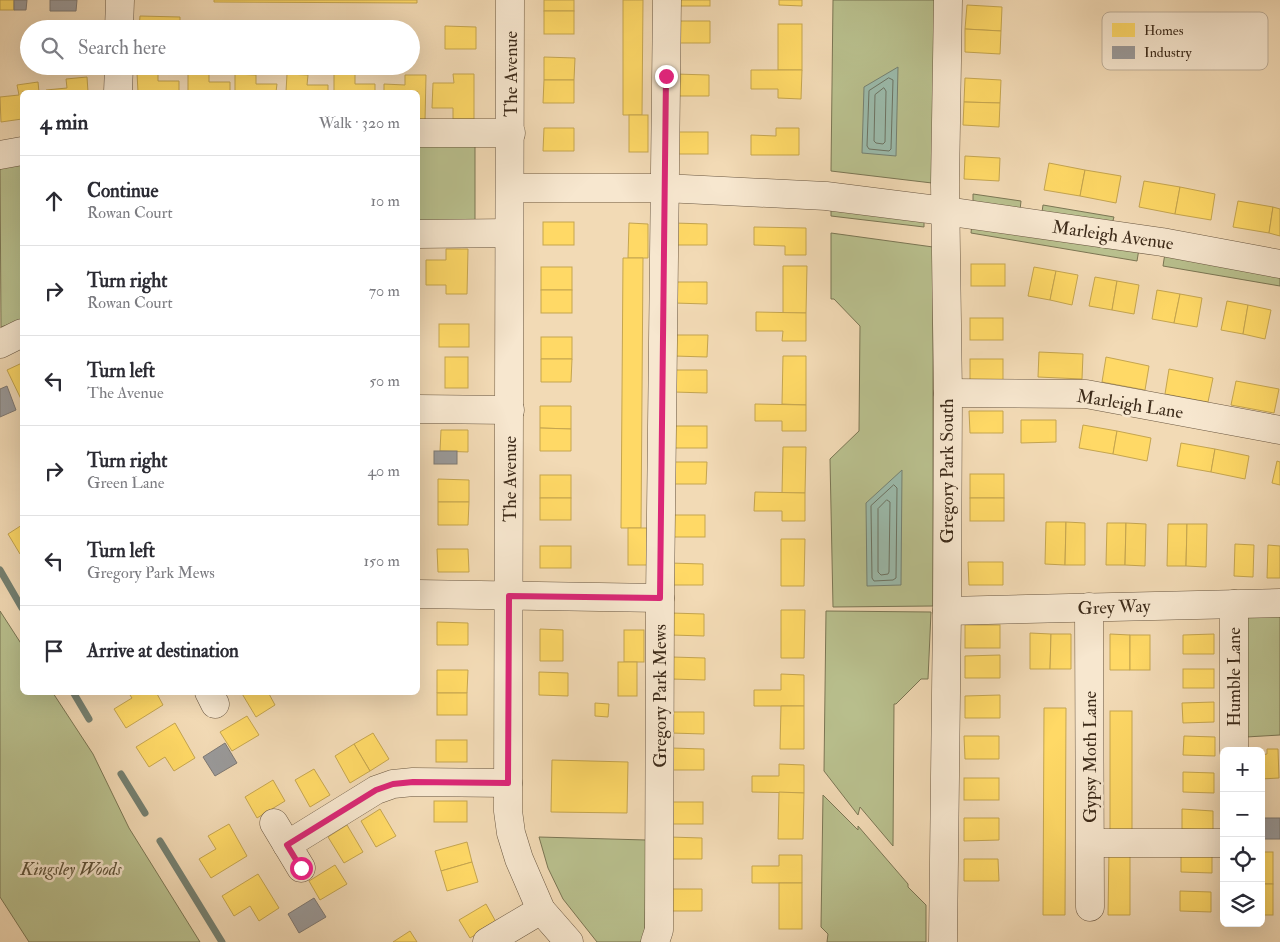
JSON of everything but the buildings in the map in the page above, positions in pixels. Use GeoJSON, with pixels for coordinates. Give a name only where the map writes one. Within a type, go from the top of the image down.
{"type":"FeatureCollection","features":[{"type":"Feature","properties":{"kind":"street"},"geometry":{"type":"LineString","coordinates":[[119,20],[120,0]]}},
{"type":"Feature","properties":{"kind":"street","name":"The Avenue"},"geometry":{"type":"LineString","coordinates":[[510,0],[508,811],[518,859],[541,910],[569,942]]}},
{"type":"Feature","properties":{"kind":"street","name":"Gregory Park Mews"},"geometry":{"type":"LineString","coordinates":[[655,942],[659,930],[660,598],[667,0]]}},
{"type":"Feature","properties":{"kind":"street","name":"Gregory Park South"},"geometry":{"type":"LineString","coordinates":[[943,942],[947,611],[948,394],[945,211],[948,0]]}},
{"type":"Feature","properties":{"kind":"street"},"geometry":{"type":"LineString","coordinates":[[118,90],[119,75]]}},
{"type":"Feature","properties":{"kind":"street"},"geometry":{"type":"LineString","coordinates":[[420,133],[511,133]]}},
{"type":"Feature","properties":{"kind":"street"},"geometry":{"type":"LineString","coordinates":[[0,155],[20,151]]}},
{"type":"Feature","properties":{"kind":"street","name":"Marleigh Avenue"},"geometry":{"type":"LineString","coordinates":[[510,188],[664,188],[822,196],[945,211],[1162,242],[1280,264]]}},
{"type":"Feature","properties":{"kind":"street"},"geometry":{"type":"LineString","coordinates":[[420,234],[509,233]]}},
{"type":"Feature","properties":{"kind":"street"},"geometry":{"type":"LineString","coordinates":[[0,344],[20,334]]}},
{"type":"Feature","properties":{"kind":"street","name":"Marleigh Lane"},"geometry":{"type":"LineString","coordinates":[[948,394],[1086,394],[1280,430]]}},
{"type":"Feature","properties":{"kind":"street"},"geometry":{"type":"LineString","coordinates":[[420,409],[510,410]]}},
{"type":"Feature","properties":{"kind":"street"},"geometry":{"type":"LineString","coordinates":[[420,594],[660,598]]}},
{"type":"Feature","properties":{"kind":"street","name":"Grey Way"},"geometry":{"type":"LineString","coordinates":[[947,611],[1280,603]]}},
{"type":"Feature","properties":{"kind":"street","name":"Humble Lane"},"geometry":{"type":"LineString","coordinates":[[1234,604],[1234,747]]}},
{"type":"Feature","properties":{"kind":"street","name":"Gypsy Moth Lane"},"geometry":{"type":"LineString","coordinates":[[1089,607],[1090,907]]}},
{"type":"Feature","properties":{"kind":"street"},"geometry":{"type":"LineString","coordinates":[[301,868],[280,834],[376,790],[393,784],[413,782],[508,783]]}},
{"type":"Feature","properties":{"kind":"street"},"geometry":{"type":"LineString","coordinates":[[1091,843],[1220,843]]}},
{"type":"Feature","properties":{"kind":"street"},"geometry":{"type":"LineString","coordinates":[[488,942],[541,910]]}},
{"type":"Feature","properties":{"kind":"green space"},"geometry":{"type":"Polygon","coordinates":[[[833,0],[937,0],[932,183],[831,171],[833,0]]]}},
{"type":"Feature","properties":{"kind":"green space"},"geometry":{"type":"Polygon","coordinates":[[[420,145],[475,145],[475,223],[420,222],[420,145]]]}},
{"type":"Feature","properties":{"kind":"green space"},"geometry":{"type":"Polygon","coordinates":[[[20,162],[20,321],[1,327],[0,166],[20,162]]]}},
{"type":"Feature","properties":{"kind":"green space"},"geometry":{"type":"Polygon","coordinates":[[[973,194],[1021,201],[1020,210],[973,204],[973,194]]]}},
{"type":"Feature","properties":{"kind":"green space"},"geometry":{"type":"Polygon","coordinates":[[[831,198],[924,220],[924,227],[831,216],[831,198]]]}},
{"type":"Feature","properties":{"kind":"green space"},"geometry":{"type":"Polygon","coordinates":[[[1043,205],[1114,217],[1112,224],[1042,212],[1043,205]]]}},
{"type":"Feature","properties":{"kind":"green space"},"geometry":{"type":"Polygon","coordinates":[[[972,223],[1139,249],[1137,261],[971,233],[972,223]]]}},
{"type":"Feature","properties":{"kind":"green space"},"geometry":{"type":"Polygon","coordinates":[[[831,233],[933,247],[933,606],[833,607],[830,459],[859,431],[860,326],[834,299],[831,299],[831,233]]]}},
{"type":"Feature","properties":{"kind":"green space"},"geometry":{"type":"Polygon","coordinates":[[[1165,253],[1280,273],[1280,286],[1163,266],[1165,253]]]}},
{"type":"Feature","properties":{"kind":"green space","name":"Kingsley Woods"},"geometry":{"type":"Polygon","coordinates":[[[0,611],[20,642],[20,695],[54,695],[93,754],[129,828],[200,942],[29,942],[0,897],[0,611]]]}},
{"type":"Feature","properties":{"kind":"green space"},"geometry":{"type":"Polygon","coordinates":[[[826,611],[931,612],[928,679],[921,679],[894,704],[893,846],[860,807],[858,815],[824,771],[826,611]]]}},
{"type":"Feature","properties":{"kind":"green space"},"geometry":{"type":"Polygon","coordinates":[[[1246,615],[1280,615],[1280,735],[1246,737],[1246,615]]]}},
{"type":"Feature","properties":{"kind":"green space"},"geometry":{"type":"Polygon","coordinates":[[[823,795],[858,830],[858,826],[908,884],[908,887],[926,905],[926,942],[827,942],[828,934],[821,927],[823,795]]]}},
{"type":"Feature","properties":{"kind":"green space"},"geometry":{"type":"Polygon","coordinates":[[[539,837],[646,840],[645,933],[643,942],[597,942],[563,899],[548,868],[539,837]]]}},
{"type":"Feature","properties":{"kind":"water"},"geometry":{"type":"Polygon","coordinates":[[[898,67],[896,156],[862,153],[864,87],[898,67]]]}},
{"type":"Feature","properties":{"kind":"water"},"geometry":{"type":"Polygon","coordinates":[[[902,470],[901,585],[867,586],[866,503],[902,470]]]}},
{"type":"Feature","properties":{"kind":"waterway"},"geometry":{"type":"LineString","coordinates":[[0,570],[20,605]]}},
{"type":"Feature","properties":{"kind":"waterway"},"geometry":{"type":"LineString","coordinates":[[75,695],[89,719]]}},
{"type":"Feature","properties":{"kind":"waterway"},"geometry":{"type":"LineString","coordinates":[[121,774],[145,813]]}},
{"type":"Feature","properties":{"kind":"waterway"},"geometry":{"type":"LineString","coordinates":[[160,841],[222,942]]}},
{"type":"Feature","properties":{"kind":"route"},"geometry":{"type":"LineString","coordinates":[[301,868],[287,845],[376,790],[393,784],[413,782],[508,783],[509,596],[660,598],[666,76]]}}]}
